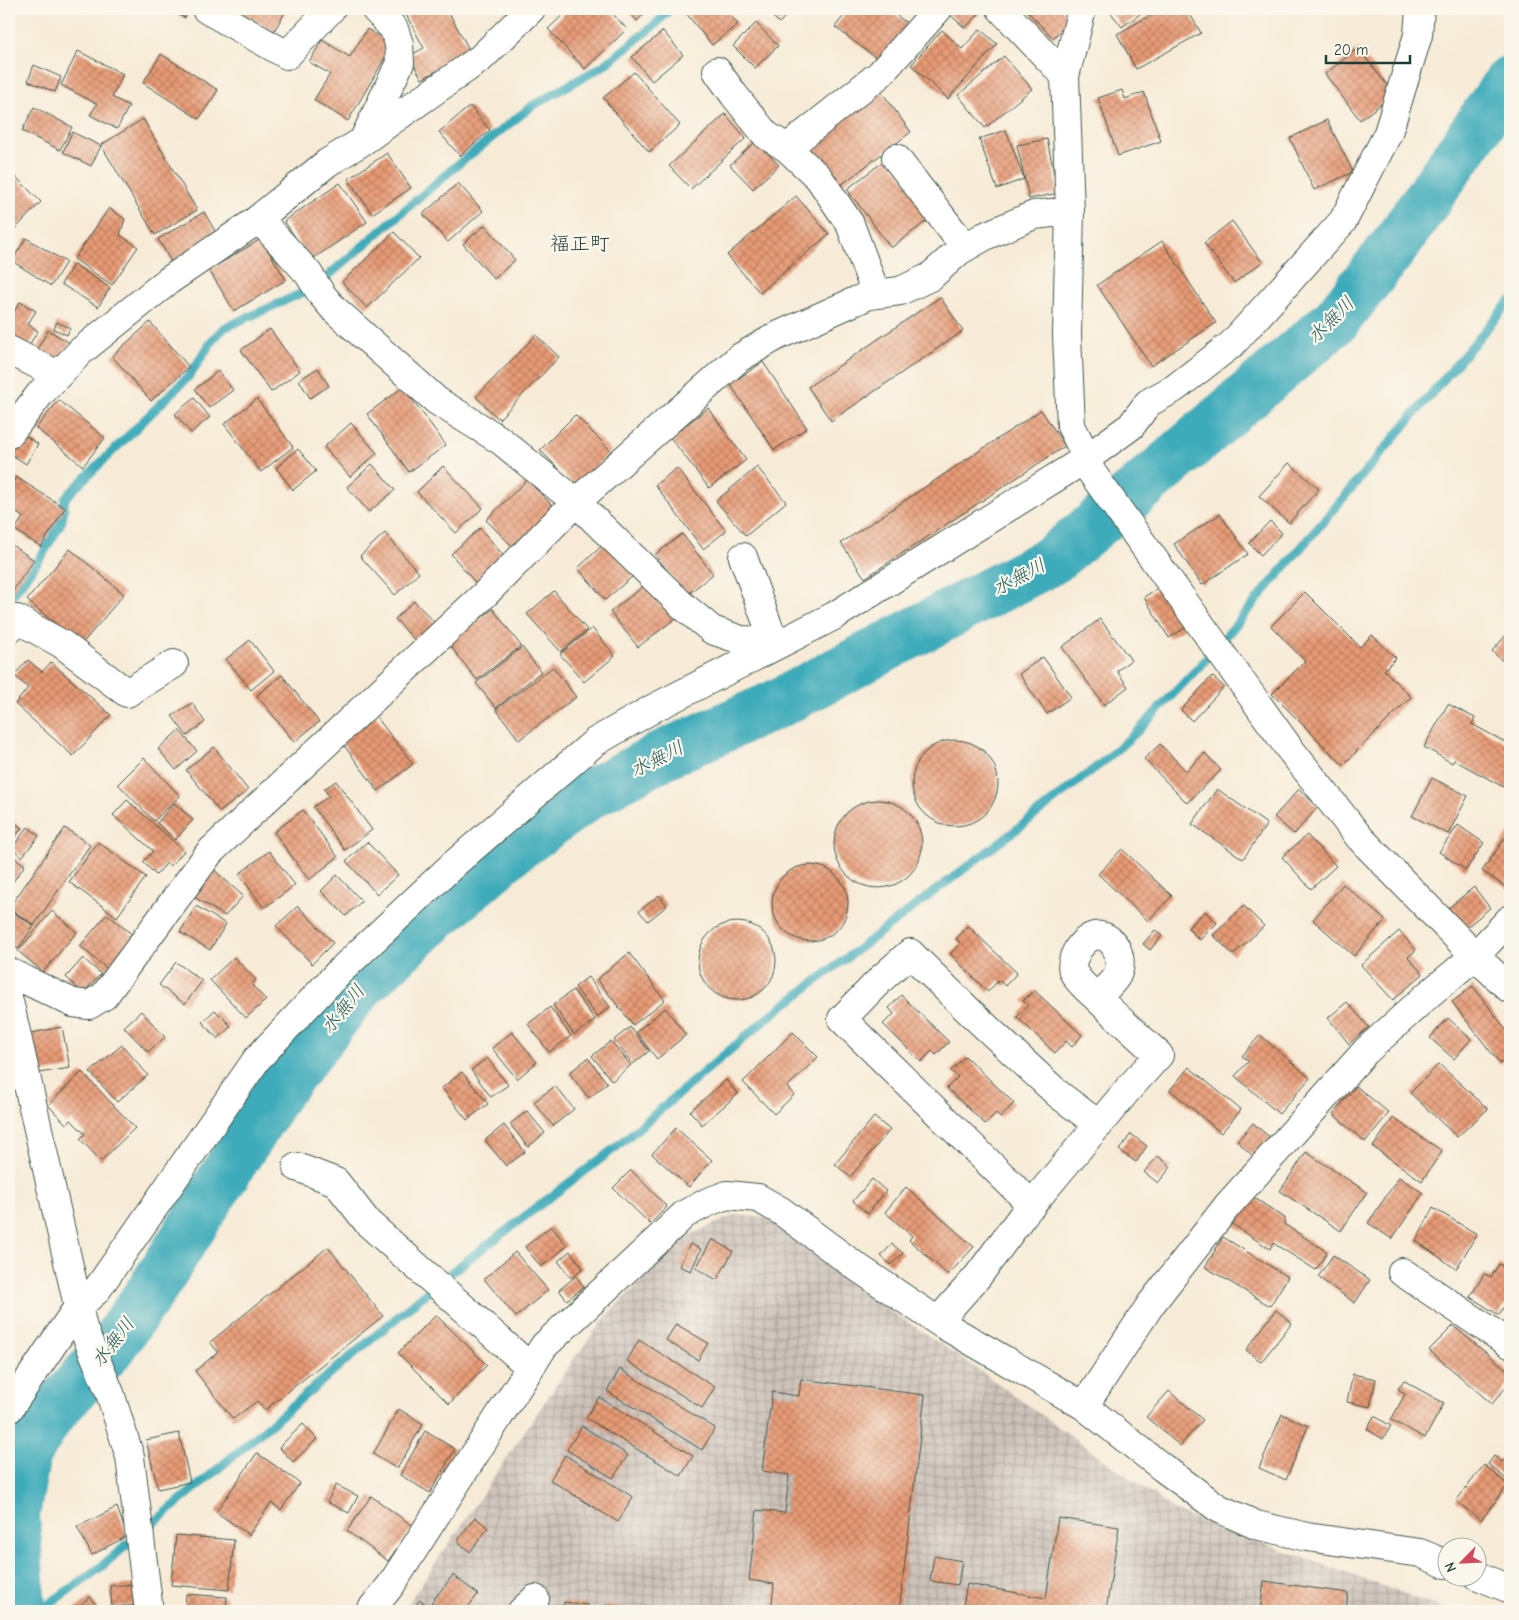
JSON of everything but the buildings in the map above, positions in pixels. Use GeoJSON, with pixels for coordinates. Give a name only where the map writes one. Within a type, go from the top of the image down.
{"type":"FeatureCollection","features":[{"type":"Feature","properties":{"kind":"street"},"geometry":{"type":"LineString","coordinates":[[206,9],[288,55],[331,9]]}},
{"type":"Feature","properties":{"kind":"street"},"geometry":{"type":"LineString","coordinates":[[363,141],[400,63],[399,44],[394,29],[376,9]]}},
{"type":"Feature","properties":{"kind":"street"},"geometry":{"type":"LineString","coordinates":[[9,434],[40,394],[81,351],[168,281],[259,218],[327,164],[481,58],[531,9]]}},
{"type":"Feature","properties":{"kind":"street"},"geometry":{"type":"LineString","coordinates":[[787,148],[880,74],[938,9]]}},
{"type":"Feature","properties":{"kind":"street"},"geometry":{"type":"LineString","coordinates":[[1001,9],[1065,76]]}},
{"type":"Feature","properties":{"kind":"street"},"geometry":{"type":"LineString","coordinates":[[1082,9],[1065,76],[1070,211],[1067,336],[1071,426],[1089,465],[1139,539],[1289,748],[1360,838],[1475,956],[1510,989]]}},
{"type":"Feature","properties":{"kind":"street"},"geometry":{"type":"LineString","coordinates":[[9,1408],[80,1317],[96,1290],[257,1059],[338,973],[454,864],[595,742],[654,708],[779,642],[834,616],[1089,465],[1131,426],[1148,402],[1176,388],[1232,344],[1343,220],[1388,133],[1418,35],[1420,9]]}},
{"type":"Feature","properties":{"kind":"street"},"geometry":{"type":"LineString","coordinates":[[717,72],[766,135],[787,148],[819,178],[850,224],[876,294]]}},
{"type":"Feature","properties":{"kind":"street"},"geometry":{"type":"LineString","coordinates":[[896,158],[965,247]]}},
{"type":"Feature","properties":{"kind":"street"},"geometry":{"type":"LineString","coordinates":[[9,972],[73,1003],[89,1005],[104,996],[210,852],[484,595],[576,502],[739,358],[777,336],[869,295],[900,291],[930,278],[959,251],[985,236],[1034,215],[1070,211]]}},
{"type":"Feature","properties":{"kind":"street"},"geometry":{"type":"LineString","coordinates":[[259,218],[334,309],[437,401],[500,440],[576,502],[682,605],[712,630],[741,640],[779,642]]}},
{"type":"Feature","properties":{"kind":"street"},"geometry":{"type":"LineString","coordinates":[[9,350],[58,375]]}},
{"type":"Feature","properties":{"kind":"street"},"geometry":{"type":"LineString","coordinates":[[743,557],[779,642]]}},
{"type":"Feature","properties":{"kind":"street"},"geometry":{"type":"LineString","coordinates":[[9,628],[17,619],[62,644],[127,693],[174,664]]}},
{"type":"Feature","properties":{"kind":"street"},"geometry":{"type":"LineString","coordinates":[[1084,1406],[1151,1304],[1228,1205],[1366,1051],[1429,994],[1475,956],[1510,919]]}},
{"type":"Feature","properties":{"kind":"street"},"geometry":{"type":"LineString","coordinates":[[1032,1205],[842,1019],[882,978],[910,953],[984,1026],[1058,1094],[1099,1124]]}},
{"type":"Feature","properties":{"kind":"street"},"geometry":{"type":"LineString","coordinates":[[938,1322],[978,1276],[1032,1205],[1099,1124],[1159,1055],[1096,997]]}},
{"type":"Feature","properties":{"kind":"street"},"geometry":{"type":"LineString","coordinates":[[9,1002],[13,1043],[80,1317],[110,1393],[130,1457],[149,1611]]}},
{"type":"Feature","properties":{"kind":"street"},"geometry":{"type":"LineString","coordinates":[[297,1167],[336,1182],[368,1223],[530,1367]]}},
{"type":"Feature","properties":{"kind":"street"},"geometry":{"type":"LineString","coordinates":[[370,1611],[391,1585],[544,1346],[685,1214],[727,1195],[758,1198],[781,1211],[854,1265],[938,1322],[1084,1406],[1218,1508],[1256,1525],[1307,1537],[1420,1553],[1436,1560]]}},
{"type":"Feature","properties":{"kind":"street"},"geometry":{"type":"LineString","coordinates":[[1402,1272],[1510,1344]]}},
{"type":"Feature","properties":{"kind":"street"},"geometry":{"type":"LineString","coordinates":[[1486,1580],[1510,1589]]}},
{"type":"Feature","properties":{"kind":"shaded area"},"geometry":{"type":"Polygon","coordinates":[[[734,1215],[769,1218],[848,1283],[965,1360],[1177,1512],[1452,1611],[403,1611],[576,1356],[609,1313],[686,1237],[734,1215]]]}},
{"type":"Feature","properties":{"kind":"waterway"},"geometry":{"type":"LineString","coordinates":[[9,600],[43,554],[62,521],[65,498],[189,376],[214,338],[224,328],[302,293],[322,281],[456,166],[532,106],[603,66],[656,24],[670,9]]}},
{"type":"Feature","properties":{"kind":"waterway","name":"水無川"},"geometry":{"type":"LineString","coordinates":[[21,1611],[15,1514],[26,1455],[49,1416],[108,1351],[151,1291],[276,1094],[360,986],[514,849],[590,794],[669,752],[777,704],[1052,560],[1137,491],[1336,320],[1396,244],[1510,80]]}},
{"type":"Feature","properties":{"kind":"waterway"},"geometry":{"type":"LineString","coordinates":[[149,1527],[445,1277],[615,1148],[771,1015],[1025,823],[1104,761],[1139,730],[1211,654],[1510,301]]}},
{"type":"Feature","properties":{"kind":"waterway"},"geometry":{"type":"LineString","coordinates":[[39,1611],[97,1570],[128,1544]]}},
{"type":"Feature","properties":{"kind":"district","name":"福正町"},"geometry":{"type":"Point","coordinates":[580,243]}}]}
